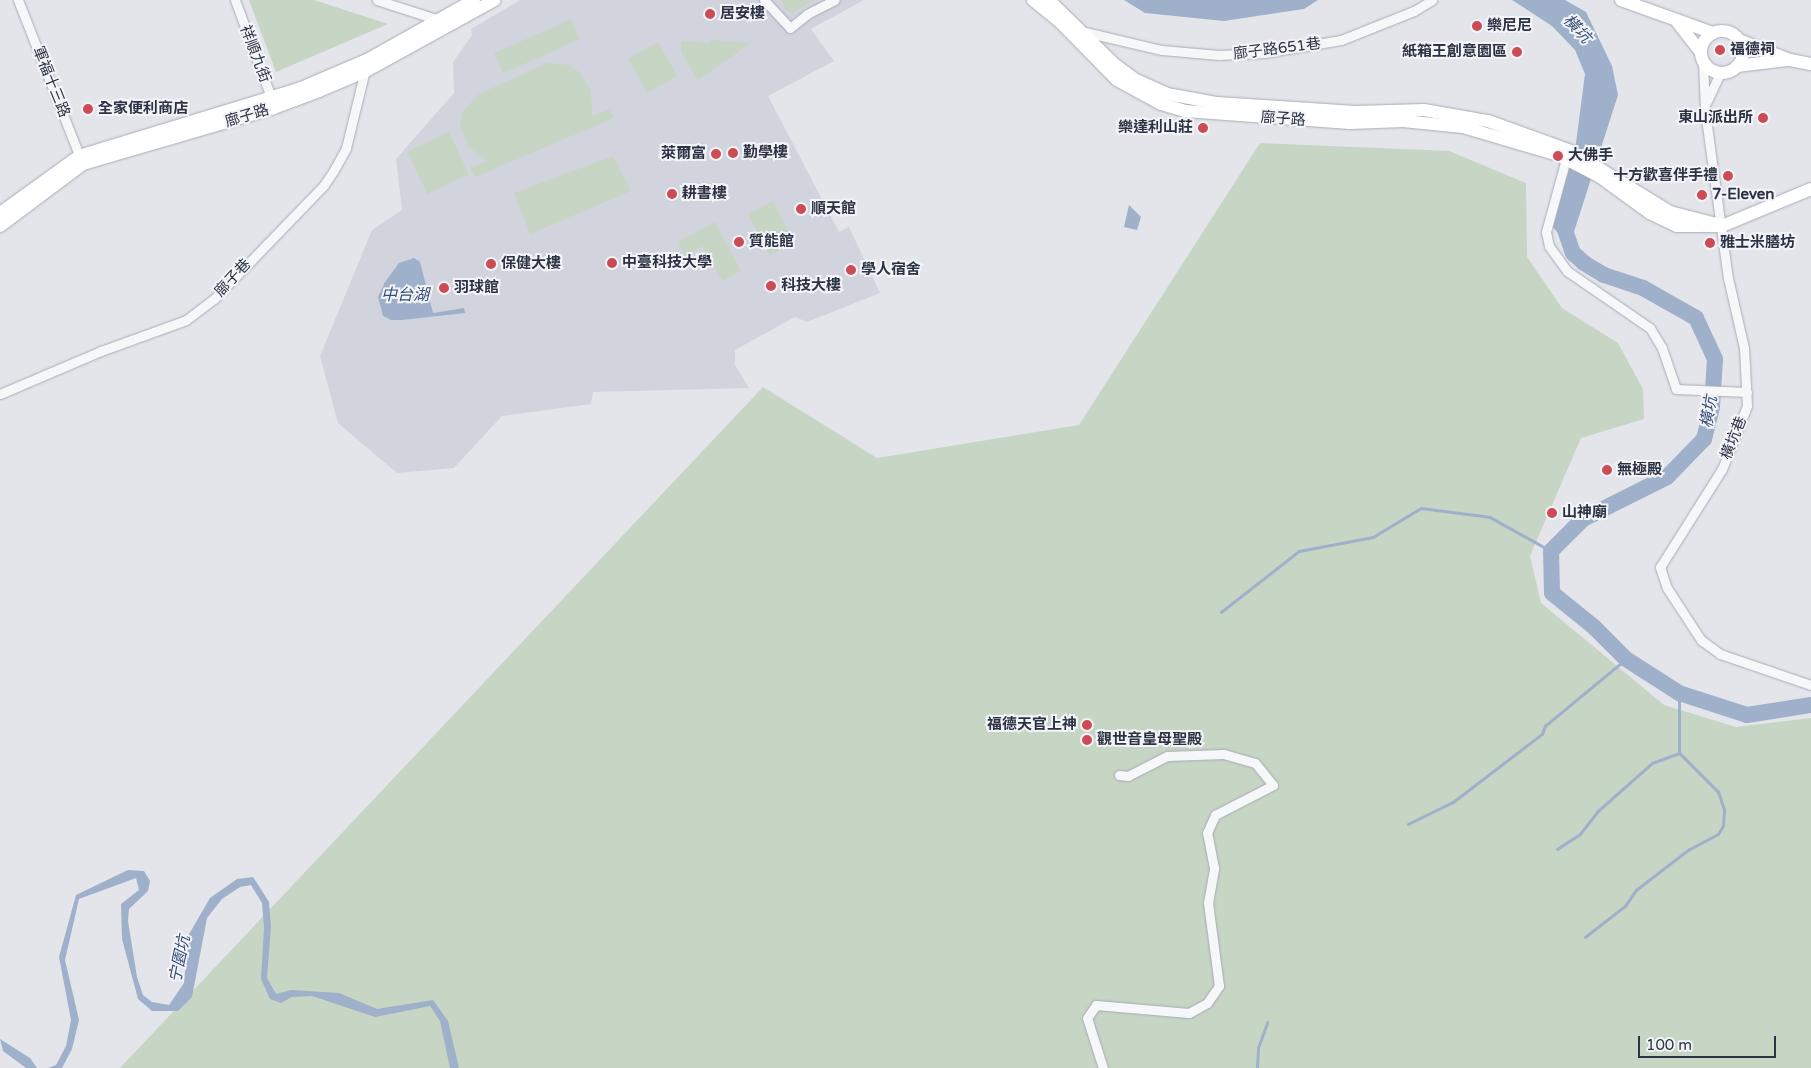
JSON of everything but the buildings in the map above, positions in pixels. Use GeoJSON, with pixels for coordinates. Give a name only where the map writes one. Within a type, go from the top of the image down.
{"type":"FeatureCollection","features":[{"type":"Feature","properties":{"kind":"main road","name":"廍子路"},"geometry":{"type":"LineString","coordinates":[[365,66],[474,0]]}},
{"type":"Feature","properties":{"kind":"main road","name":"廍子路"},"geometry":{"type":"LineString","coordinates":[[0,226],[5,210],[81,160],[273,103],[365,66],[496,0]]}},
{"type":"Feature","properties":{"kind":"main road","name":"廍子路"},"geometry":{"type":"LineString","coordinates":[[1033,0],[1060,22],[1117,80],[1161,104],[1185,111],[1302,120],[1403,121],[1463,127],[1568,155]]}},
{"type":"Feature","properties":{"kind":"main road","name":"廍子路"},"geometry":{"type":"LineString","coordinates":[[1049,0],[1085,32],[1113,62],[1134,79],[1167,94],[1217,103],[1356,112],[1424,110],[1465,116],[1522,130],[1568,155]]}},
{"type":"Feature","properties":{"kind":"main road"},"geometry":{"type":"LineString","coordinates":[[1621,0],[1678,23],[1713,33],[1729,32],[1739,40],[1790,60],[1811,64]]}},
{"type":"Feature","properties":{"kind":"main road"},"geometry":{"type":"LineString","coordinates":[[1678,23],[1713,71],[1720,73],[1738,66],[1790,60]]}},
{"type":"Feature","properties":{"kind":"main road"},"geometry":{"type":"LineString","coordinates":[[1702,57],[1704,40],[1713,33]]}},
{"type":"Feature","properties":{"kind":"main road"},"geometry":{"type":"LineString","coordinates":[[1738,66],[1743,53],[1739,40]]}},
{"type":"Feature","properties":{"kind":"main road"},"geometry":{"type":"LineString","coordinates":[[1568,155],[1670,212],[1722,226],[1811,189]]}},
{"type":"Feature","properties":{"kind":"street","name":"軍福十三路"},"geometry":{"type":"LineString","coordinates":[[18,0],[81,160]]}},
{"type":"Feature","properties":{"kind":"street","name":"祥順九街"},"geometry":{"type":"LineString","coordinates":[[235,0],[273,103]]}},
{"type":"Feature","properties":{"kind":"street"},"geometry":{"type":"LineString","coordinates":[[377,0],[439,20]]}},
{"type":"Feature","properties":{"kind":"street"},"geometry":{"type":"LineString","coordinates":[[764,0],[790,28],[807,14],[836,0]]}},
{"type":"Feature","properties":{"kind":"street","name":"廍子路651巷"},"geometry":{"type":"LineString","coordinates":[[1085,32],[1162,50],[1219,55],[1264,53],[1341,40],[1414,11],[1432,0]]}},
{"type":"Feature","properties":{"kind":"street","name":"橫坑巷"},"geometry":{"type":"LineString","coordinates":[[1702,57],[1705,111],[1728,278],[1744,348],[1747,392],[1743,422],[1722,470],[1660,567],[1666,588],[1701,640],[1720,654],[1811,685]]}},
{"type":"Feature","properties":{"kind":"street","name":"廍子巷"},"geometry":{"type":"LineString","coordinates":[[0,394],[101,351],[186,320],[214,299],[324,184],[334,170],[346,148],[365,66]]}},
{"type":"Feature","properties":{"kind":"street"},"geometry":{"type":"LineString","coordinates":[[1705,111],[1709,92],[1720,73]]}},
{"type":"Feature","properties":{"kind":"street"},"geometry":{"type":"LineString","coordinates":[[1568,155],[1548,218],[1549,246],[1567,271],[1650,328],[1662,348],[1676,389],[1747,392]]}},
{"type":"Feature","properties":{"kind":"street"},"geometry":{"type":"LineString","coordinates":[[1102,1068],[1087,1018],[1096,1005],[1189,1013],[1207,1003],[1219,986],[1208,903],[1214,868],[1207,833],[1215,816],[1273,785],[1255,763],[1224,754],[1167,756],[1128,776],[1119,775]]}},
{"type":"Feature","properties":{"kind":"shaded area","name":"中臺科技大學"},"geometry":{"type":"Polygon","coordinates":[[[520,0],[864,0],[811,29],[834,61],[768,96],[839,232],[849,227],[880,293],[807,322],[795,317],[735,350],[735,365],[749,388],[593,392],[591,404],[502,416],[454,468],[397,473],[338,423],[320,356],[372,230],[402,210],[396,159],[454,93],[453,62],[472,35],[471,29],[520,0]]]}},
{"type":"Feature","properties":{"kind":"green space"},"geometry":{"type":"Polygon","coordinates":[[[249,0],[314,0],[388,24],[276,72],[249,0]]]}},
{"type":"Feature","properties":{"kind":"green space"},"geometry":{"type":"Polygon","coordinates":[[[782,0],[815,0],[792,13],[784,9],[782,0]]]}},
{"type":"Feature","properties":{"kind":"green space"},"geometry":{"type":"Polygon","coordinates":[[[571,19],[580,39],[503,73],[494,53],[571,19]]]}},
{"type":"Feature","properties":{"kind":"green space"},"geometry":{"type":"Polygon","coordinates":[[[711,40],[751,43],[698,80],[681,52],[681,41],[710,43],[711,40]]]}},
{"type":"Feature","properties":{"kind":"green space"},"geometry":{"type":"Polygon","coordinates":[[[658,42],[677,76],[647,93],[628,58],[658,42]]]}},
{"type":"Feature","properties":{"kind":"green space"},"geometry":{"type":"Polygon","coordinates":[[[547,63],[569,65],[579,72],[591,90],[592,116],[610,109],[614,118],[475,177],[470,168],[487,161],[468,146],[460,125],[463,111],[479,94],[547,63]]]}},
{"type":"Feature","properties":{"kind":"green space"},"geometry":{"type":"Polygon","coordinates":[[[449,132],[469,175],[427,194],[407,151],[449,132]]]}},
{"type":"Feature","properties":{"kind":"green space"},"geometry":{"type":"Polygon","coordinates":[[[1260,143],[1449,151],[1526,183],[1527,257],[1562,308],[1618,343],[1643,389],[1644,419],[1581,438],[1530,556],[1541,603],[1664,705],[1736,727],[1811,718],[1811,1068],[120,1068],[763,387],[877,458],[1079,425],[1260,143]]]}},
{"type":"Feature","properties":{"kind":"green space"},"geometry":{"type":"Polygon","coordinates":[[[613,156],[631,191],[530,234],[514,193],[613,156]]]}},
{"type":"Feature","properties":{"kind":"green space"},"geometry":{"type":"Polygon","coordinates":[[[773,201],[794,243],[769,256],[748,214],[773,201]]]}},
{"type":"Feature","properties":{"kind":"green space"},"geometry":{"type":"Polygon","coordinates":[[[715,222],[741,271],[722,281],[703,246],[685,256],[678,242],[715,222]]]}},
{"type":"Feature","properties":{"kind":"water"},"geometry":{"type":"Polygon","coordinates":[[[1124,0],[1318,0],[1304,9],[1224,21],[1145,13],[1124,0]]]}},
{"type":"Feature","properties":{"kind":"water"},"geometry":{"type":"Polygon","coordinates":[[[1512,0],[1565,0],[1586,12],[1612,66],[1618,95],[1572,238],[1573,253],[1553,227],[1576,143],[1585,74],[1575,50],[1552,26],[1512,0]]]}},
{"type":"Feature","properties":{"kind":"water"},"geometry":{"type":"Polygon","coordinates":[[[1129,205],[1141,217],[1137,230],[1124,227],[1129,205]]]}},
{"type":"Feature","properties":{"kind":"water","name":"中台湖"},"geometry":{"type":"Polygon","coordinates":[[[414,258],[420,262],[433,313],[464,308],[465,313],[402,320],[391,320],[383,316],[378,297],[385,282],[399,263],[414,258]]]}},
{"type":"Feature","properties":{"kind":"water"},"geometry":{"type":"Polygon","coordinates":[[[128,870],[144,871],[150,881],[148,891],[129,909],[128,921],[137,977],[143,995],[152,1002],[169,1005],[184,983],[188,936],[210,898],[237,879],[253,877],[269,902],[271,927],[267,978],[276,994],[291,990],[339,993],[377,1009],[433,1000],[448,1021],[459,1068],[450,1068],[440,1021],[430,1006],[375,1017],[312,996],[292,997],[281,1003],[270,999],[261,979],[264,928],[262,903],[251,885],[240,887],[222,899],[207,918],[192,997],[178,1011],[152,1011],[138,999],[122,939],[121,904],[139,890],[136,878],[79,899],[65,960],[79,1020],[72,1049],[62,1068],[48,1068],[56,1065],[66,1046],[71,1020],[59,957],[76,895],[128,870]]]}},
{"type":"Feature","properties":{"kind":"water"},"geometry":{"type":"Polygon","coordinates":[[[0,1039],[30,1058],[37,1068],[26,1068],[3,1051],[0,1039]]]}},
{"type":"Feature","properties":{"kind":"waterway","name":"橫坑"},"geometry":{"type":"LineString","coordinates":[[1566,233],[1573,253],[1584,263],[1604,275],[1643,288],[1696,318],[1715,359],[1712,407],[1704,439],[1667,477],[1583,519],[1551,551],[1552,593],[1594,627],[1626,659],[1679,693],[1747,715],[1811,705]]}},
{"type":"Feature","properties":{"kind":"waterway"},"geometry":{"type":"LineString","coordinates":[[1221,612],[1299,551],[1373,537],[1421,508],[1490,517],[1551,551]]}},
{"type":"Feature","properties":{"kind":"waterway"},"geometry":{"type":"LineString","coordinates":[[1408,824],[1453,802],[1542,734],[1545,726],[1626,659]]}},
{"type":"Feature","properties":{"kind":"waterway"},"geometry":{"type":"LineString","coordinates":[[1557,849],[1580,834],[1598,811],[1652,763],[1679,753],[1679,693]]}},
{"type":"Feature","properties":{"kind":"waterway"},"geometry":{"type":"LineString","coordinates":[[1585,937],[1625,906],[1636,890],[1688,850],[1718,834],[1723,826],[1724,810],[1718,792],[1679,753]]}},
{"type":"Feature","properties":{"kind":"waterway"},"geometry":{"type":"LineString","coordinates":[[1257,1068],[1258,1048],[1267,1023]]}},
{"type":"Feature","properties":{"kind":"place","name":"居安樓"},"geometry":{"type":"Point","coordinates":[710,14]}},
{"type":"Feature","properties":{"kind":"place","name":"樂尼尼"},"geometry":{"type":"Point","coordinates":[1477,26]}},
{"type":"Feature","properties":{"kind":"place","name":"福德祠"},"geometry":{"type":"Point","coordinates":[1720,50]}},
{"type":"Feature","properties":{"kind":"place","name":"紙箱王創意園區"},"geometry":{"type":"Point","coordinates":[1517,52]}},
{"type":"Feature","properties":{"kind":"place","name":"全家便利商店"},"geometry":{"type":"Point","coordinates":[88,109]}},
{"type":"Feature","properties":{"kind":"place","name":"東山派出所"},"geometry":{"type":"Point","coordinates":[1763,118]}},
{"type":"Feature","properties":{"kind":"place","name":"樂達利山莊"},"geometry":{"type":"Point","coordinates":[1203,128]}},
{"type":"Feature","properties":{"kind":"place","name":"勤學樓"},"geometry":{"type":"Point","coordinates":[733,153]}},
{"type":"Feature","properties":{"kind":"place","name":"萊爾富"},"geometry":{"type":"Point","coordinates":[716,154]}},
{"type":"Feature","properties":{"kind":"place","name":"大佛手"},"geometry":{"type":"Point","coordinates":[1558,156]}},
{"type":"Feature","properties":{"kind":"place","name":"十方歡喜伴手禮"},"geometry":{"type":"Point","coordinates":[1728,176]}},
{"type":"Feature","properties":{"kind":"place","name":"耕書樓"},"geometry":{"type":"Point","coordinates":[672,194]}},
{"type":"Feature","properties":{"kind":"place","name":"7-Eleven"},"geometry":{"type":"Point","coordinates":[1702,195]}},
{"type":"Feature","properties":{"kind":"place","name":"順天館"},"geometry":{"type":"Point","coordinates":[801,209]}},
{"type":"Feature","properties":{"kind":"place","name":"質能館"},"geometry":{"type":"Point","coordinates":[739,242]}},
{"type":"Feature","properties":{"kind":"place","name":"雅士米膳坊"},"geometry":{"type":"Point","coordinates":[1710,243]}},
{"type":"Feature","properties":{"kind":"place","name":"中臺科技大學"},"geometry":{"type":"Point","coordinates":[612,263]}},
{"type":"Feature","properties":{"kind":"place","name":"保健大樓"},"geometry":{"type":"Point","coordinates":[491,264]}},
{"type":"Feature","properties":{"kind":"place","name":"學人宿舍"},"geometry":{"type":"Point","coordinates":[851,270]}},
{"type":"Feature","properties":{"kind":"place","name":"科技大樓"},"geometry":{"type":"Point","coordinates":[771,286]}},
{"type":"Feature","properties":{"kind":"place","name":"羽球館"},"geometry":{"type":"Point","coordinates":[444,288]}},
{"type":"Feature","properties":{"kind":"place","name":"無極殿"},"geometry":{"type":"Point","coordinates":[1607,470]}},
{"type":"Feature","properties":{"kind":"place","name":"山神廟"},"geometry":{"type":"Point","coordinates":[1552,513]}},
{"type":"Feature","properties":{"kind":"place","name":"福德天官上神"},"geometry":{"type":"Point","coordinates":[1087,725]}},
{"type":"Feature","properties":{"kind":"place","name":"觀世音皇母聖殿"},"geometry":{"type":"Point","coordinates":[1087,740]}},
{"type":"Feature","properties":{"kind":"water label","name":"宁園坑"},"geometry":{"type":"Point","coordinates":[180,959]}}]}
